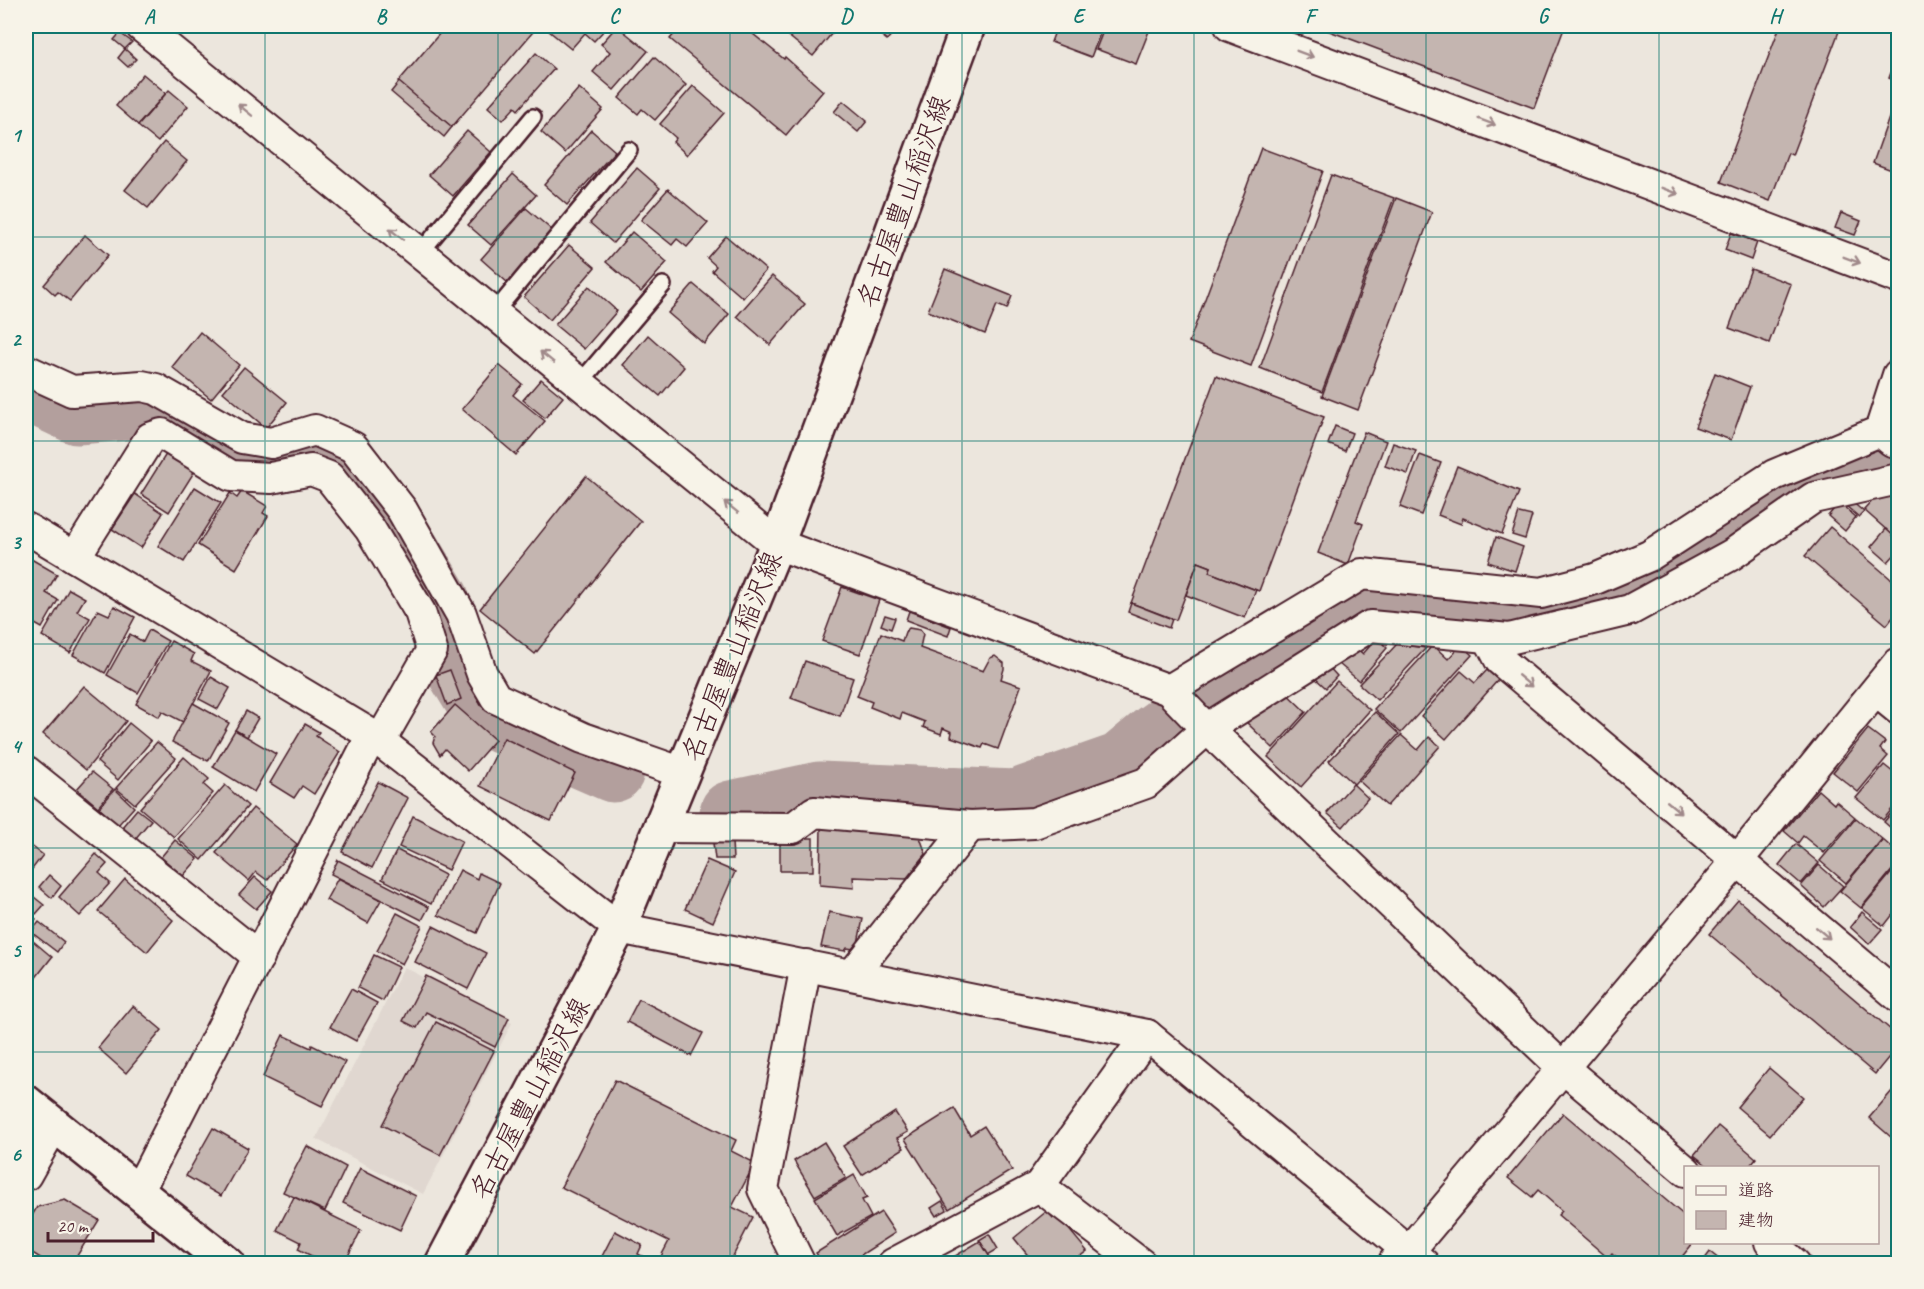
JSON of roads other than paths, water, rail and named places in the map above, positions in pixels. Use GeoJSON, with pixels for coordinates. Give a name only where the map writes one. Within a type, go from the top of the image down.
{"type":"FeatureCollection","features":[{"type":"Feature","properties":{"kind":"main road","name":"名古屋豊山稲沢線"},"geometry":{"type":"LineString","coordinates":[[442,1263],[619,928],[777,544],[968,26]]}},
{"type":"Feature","properties":{"kind":"main road"},"geometry":{"type":"LineString","coordinates":[[26,1102],[228,1263]]}},
{"type":"Feature","properties":{"kind":"street"},"geometry":{"type":"LineString","coordinates":[[141,26],[777,544],[1189,709],[1562,1067],[1684,1169]]}},
{"type":"Feature","properties":{"kind":"street"},"geometry":{"type":"LineString","coordinates":[[1230,26],[1899,278]]}},
{"type":"Feature","properties":{"kind":"street"},"geometry":{"type":"LineString","coordinates":[[26,370],[72,391],[142,386],[156,389],[242,438],[271,443],[315,430],[353,447],[402,510],[461,614],[482,674],[496,698],[583,738],[683,773]]}},
{"type":"Feature","properties":{"kind":"street"},"geometry":{"type":"LineString","coordinates":[[660,827],[794,828],[814,812],[970,825],[1034,823],[1146,783],[1189,709],[1362,574],[1541,593],[1595,579],[1649,556],[1774,474],[1892,437],[1899,375]]}},
{"type":"Feature","properties":{"kind":"street"},"geometry":{"type":"LineString","coordinates":[[75,557],[150,438],[162,434],[231,476],[271,478],[311,470],[329,477],[370,529],[420,612],[432,650],[376,738],[259,957],[138,1192]]}},
{"type":"Feature","properties":{"kind":"street"},"geometry":{"type":"LineString","coordinates":[[1189,709],[1370,626],[1509,639],[1629,610],[1731,555],[1813,498],[1899,479]]}},
{"type":"Feature","properties":{"kind":"street"},"geometry":{"type":"LineString","coordinates":[[26,528],[376,738],[619,928],[1147,1035],[1408,1259],[1562,1067],[1737,861],[1887,700],[1899,663]]}},
{"type":"Feature","properties":{"kind":"street"},"geometry":{"type":"LineString","coordinates":[[1488,637],[1500,660],[1899,996]]}},
{"type":"Feature","properties":{"kind":"street"},"geometry":{"type":"LineString","coordinates":[[26,771],[259,957]]}},
{"type":"Feature","properties":{"kind":"street"},"geometry":{"type":"LineString","coordinates":[[852,975],[970,825]]}},
{"type":"Feature","properties":{"kind":"street"},"geometry":{"type":"LineString","coordinates":[[800,1263],[763,1189],[806,965]]}},
{"type":"Feature","properties":{"kind":"street"},"geometry":{"type":"LineString","coordinates":[[893,1263],[1039,1186],[1147,1035]]}},
{"type":"Feature","properties":{"kind":"street"},"geometry":{"type":"LineString","coordinates":[[26,1175],[54,1125]]}},
{"type":"Feature","properties":{"kind":"street"},"geometry":{"type":"LineString","coordinates":[[1039,1186],[1141,1263]]}},
{"type":"Feature","properties":{"kind":"street"},"geometry":{"type":"LineString","coordinates":[[1772,1244],[1795,1263]]}},
{"type":"Feature","properties":{"kind":"lane"},"geometry":{"type":"LineString","coordinates":[[420,253],[533,117]]}},
{"type":"Feature","properties":{"kind":"lane"},"geometry":{"type":"LineString","coordinates":[[494,313],[629,150]]}},
{"type":"Feature","properties":{"kind":"lane"},"geometry":{"type":"LineString","coordinates":[[580,383],[663,285]]}},
{"type":"Feature","properties":{"kind":"waterway"},"geometry":{"type":"LineString","coordinates":[[26,389],[77,413],[148,407],[235,457],[279,460],[310,452],[345,460],[394,526],[438,599],[457,669],[485,715],[613,771]]}},
{"type":"Feature","properties":{"kind":"waterway"},"geometry":{"type":"LineString","coordinates":[[731,812],[819,793],[1015,801],[1121,764],[1158,733],[1230,681],[1362,601],[1541,612],[1621,592],[1705,544],[1803,482],[1898,449]]}}]}
